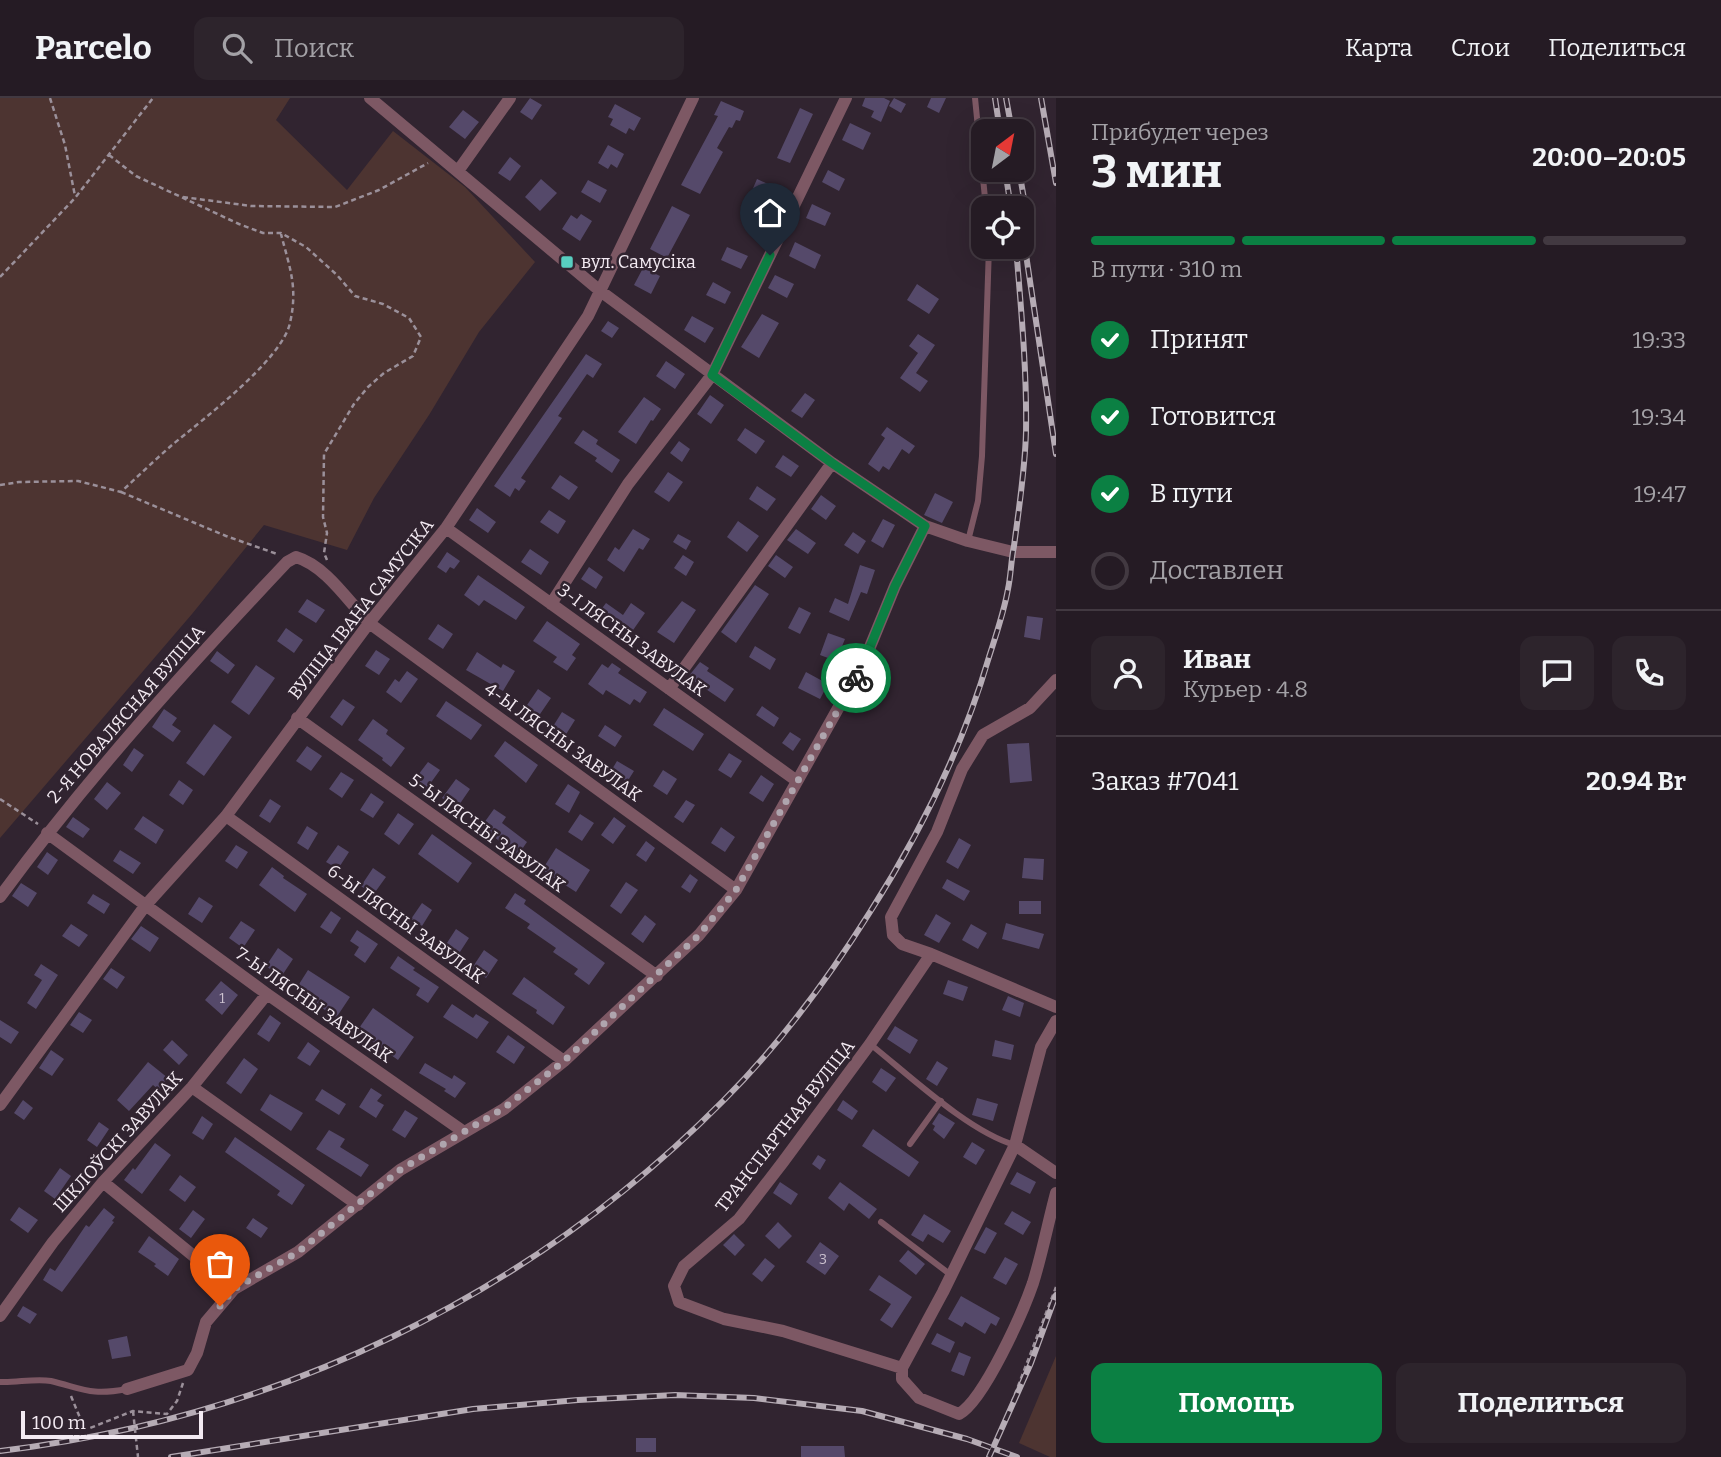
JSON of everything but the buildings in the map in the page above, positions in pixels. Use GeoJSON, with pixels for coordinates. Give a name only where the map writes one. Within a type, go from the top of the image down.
{"type":"FeatureCollection","features":[{"type":"Feature","properties":{"kind":"street"},"geometry":{"type":"LineString","coordinates":[[370,98],[599,290],[832,463],[925,526],[968,541],[1013,552],[1056,552]]}},
{"type":"Feature","properties":{"kind":"street"},"geometry":{"type":"LineString","coordinates":[[458,171],[510,98]]}},
{"type":"Feature","properties":{"kind":"street","name":"ВУЛІЦА ІВАНА САМУСІКА"},"geometry":{"type":"LineString","coordinates":[[0,1105],[145,906],[226,816],[369,623],[446,528],[588,316],[693,98]]}},
{"type":"Feature","properties":{"kind":"street"},"geometry":{"type":"LineString","coordinates":[[551,604],[628,484],[712,375],[846,98]]}},
{"type":"Feature","properties":{"kind":"street"},"geometry":{"type":"LineString","coordinates":[[669,689],[832,463]]}},
{"type":"Feature","properties":{"kind":"street"},"geometry":{"type":"LineString","coordinates":[[127,1389],[188,1370],[197,1353],[206,1322],[234,1289],[298,1252],[400,1170],[504,1108],[564,1061],[699,935],[736,890],[863,664],[895,586],[925,526]]}},
{"type":"Feature","properties":{"kind":"street","name":"3-І ЛЯСНЫ ЗАВУЛАК"},"geometry":{"type":"LineString","coordinates":[[446,528],[797,781]]}},
{"type":"Feature","properties":{"kind":"street","name":"4-Ы ЛЯСНЫ ЗАВУЛАК"},"geometry":{"type":"LineString","coordinates":[[287,562],[296,557],[308,561],[330,580],[369,623],[736,890]]}},
{"type":"Feature","properties":{"kind":"street","name":"2-Я НОВАЛЯСНАЯ ВУЛІЦА"},"geometry":{"type":"LineString","coordinates":[[0,897],[47,833],[200,653],[287,562]]}},
{"type":"Feature","properties":{"kind":"street"},"geometry":{"type":"LineString","coordinates":[[1056,680],[1030,708],[983,735],[962,769],[937,832],[891,917],[893,935],[902,944],[1056,1007]]}},
{"type":"Feature","properties":{"kind":"street","name":"5-Ы ЛЯСНЫ ЗАВУЛАК"},"geometry":{"type":"LineString","coordinates":[[298,718],[657,976]]}},
{"type":"Feature","properties":{"kind":"street","name":"6-Ы ЛЯСНЫ ЗАВУЛАК"},"geometry":{"type":"LineString","coordinates":[[226,816],[564,1061]]}},
{"type":"Feature","properties":{"kind":"street","name":"7-Ы ЛЯСНЫ ЗАВУЛАК"},"geometry":{"type":"LineString","coordinates":[[47,833],[267,994],[464,1132]]}},
{"type":"Feature","properties":{"kind":"street","name":"ТРАНСПАРТНАЯ ВУЛІЦА"},"geometry":{"type":"LineString","coordinates":[[902,1368],[783,1331],[724,1319],[679,1302],[674,1286],[684,1266],[739,1219],[870,1044],[931,954]]}},
{"type":"Feature","properties":{"kind":"street","name":"ШКЛОЎСКІ ЗАВУЛАК"},"geometry":{"type":"LineString","coordinates":[[0,1316],[53,1242],[103,1182],[192,1087],[267,994]]}},
{"type":"Feature","properties":{"kind":"street"},"geometry":{"type":"LineString","coordinates":[[1056,1021],[1041,1047],[1015,1145],[902,1368],[902,1379],[919,1398],[959,1414],[968,1409],[986,1382],[1032,1285],[1056,1194]]}},
{"type":"Feature","properties":{"kind":"street"},"geometry":{"type":"LineString","coordinates":[[192,1087],[358,1205]]}},
{"type":"Feature","properties":{"kind":"street"},"geometry":{"type":"LineString","coordinates":[[1015,1145],[1056,1173]]}},
{"type":"Feature","properties":{"kind":"street"},"geometry":{"type":"LineString","coordinates":[[103,1182],[234,1289]]}},
{"type":"Feature","properties":{"kind":"lane"},"geometry":{"type":"LineString","coordinates":[[975,98],[985,196]]}},
{"type":"Feature","properties":{"kind":"lane"},"geometry":{"type":"LineString","coordinates":[[968,541],[978,501],[982,456],[989,259]]}},
{"type":"Feature","properties":{"kind":"lane"},"geometry":{"type":"LineString","coordinates":[[870,1044],[941,1101],[996,1140],[1015,1145]]}},
{"type":"Feature","properties":{"kind":"lane"},"geometry":{"type":"LineString","coordinates":[[910,1144],[941,1101]]}},
{"type":"Feature","properties":{"kind":"lane"},"geometry":{"type":"LineString","coordinates":[[881,1222],[951,1275]]}},
{"type":"Feature","properties":{"kind":"lane"},"geometry":{"type":"LineString","coordinates":[[0,1382],[48,1381],[105,1394],[127,1389]]}},
{"type":"Feature","properties":{"kind":"path"},"geometry":{"type":"LineString","coordinates":[[50,98],[65,145],[75,198]]}},
{"type":"Feature","properties":{"kind":"path"},"geometry":{"type":"LineString","coordinates":[[0,277],[75,198],[153,98]]}},
{"type":"Feature","properties":{"kind":"path"},"geometry":{"type":"LineString","coordinates":[[109,155],[136,176],[239,224],[263,233],[281,233],[306,247],[355,296],[383,304],[409,318],[421,337],[413,356],[384,373],[368,387],[354,404],[324,454],[323,517],[327,533],[324,553],[331,567],[330,580]]}},
{"type":"Feature","properties":{"kind":"path"},"geometry":{"type":"LineString","coordinates":[[180,196],[251,206],[335,207],[379,190],[441,156]]}},
{"type":"Feature","properties":{"kind":"path"},"geometry":{"type":"LineString","coordinates":[[121,492],[242,387],[282,344],[290,326],[295,288],[281,233]]}},
{"type":"Feature","properties":{"kind":"path"},"geometry":{"type":"LineString","coordinates":[[0,485],[70,480],[121,492],[281,556],[287,562]]}},
{"type":"Feature","properties":{"kind":"path"},"geometry":{"type":"LineString","coordinates":[[0,799],[36,822],[47,833]]}},
{"type":"Feature","properties":{"kind":"path"},"geometry":{"type":"LineString","coordinates":[[988,1457],[1056,1287]]}},
{"type":"Feature","properties":{"kind":"path"},"geometry":{"type":"LineString","coordinates":[[67,1387],[85,1430],[133,1411],[167,1414],[177,1401],[188,1370]]}},
{"type":"Feature","properties":{"kind":"path"},"geometry":{"type":"LineString","coordinates":[[133,1411],[138,1457]]}},
{"type":"Feature","properties":{"kind":"shaded area"},"geometry":{"type":"Polygon","coordinates":[[[0,98],[290,98],[276,120],[347,190],[393,131],[465,187],[535,262],[479,332],[429,415],[374,498],[347,550],[264,525],[192,614],[0,838],[0,98]]]}},
{"type":"Feature","properties":{"kind":"shaded area"},"geometry":{"type":"Polygon","coordinates":[[[1056,1356],[1056,1457],[1050,1457],[1019,1443],[1056,1356]]]}},
{"type":"Feature","properties":{"kind":"railway"},"geometry":{"type":"LineString","coordinates":[[995,98],[998,119]]}},
{"type":"Feature","properties":{"kind":"railway"},"geometry":{"type":"LineString","coordinates":[[1006,98],[1010,119]]}},
{"type":"Feature","properties":{"kind":"railway"},"geometry":{"type":"LineString","coordinates":[[1041,98],[1056,183]]}},
{"type":"Feature","properties":{"kind":"railway"},"geometry":{"type":"LineString","coordinates":[[1007,182],[1009,196]]}},
{"type":"Feature","properties":{"kind":"railway"},"geometry":{"type":"LineString","coordinates":[[1021,182],[1024,196]]}},
{"type":"Feature","properties":{"kind":"railway"},"geometry":{"type":"LineString","coordinates":[[0,1451],[102,1435],[202,1410],[299,1377],[392,1337],[482,1289],[567,1233],[648,1170],[724,1100],[765,1056],[837,962],[870,912],[923,820],[966,724],[997,632],[1009,584],[1025,446],[1025,362],[1017,259]]}},
{"type":"Feature","properties":{"kind":"railway"},"geometry":{"type":"LineString","coordinates":[[1027,259],[1056,454]]}},
{"type":"Feature","properties":{"kind":"railway"},"geometry":{"type":"LineString","coordinates":[[989,1457],[1031,1363],[1056,1295]]}},
{"type":"Feature","properties":{"kind":"railway"},"geometry":{"type":"LineString","coordinates":[[171,1457],[473,1409],[675,1395],[754,1398],[862,1411],[967,1439],[1017,1457]]}},
{"type":"Feature","properties":{"kind":"way so far"},"geometry":{"type":"LineString","coordinates":[[220,1306],[234,1289],[298,1252],[400,1170],[504,1108],[564,1061],[699,935],[736,890],[856,678]]}},
{"type":"Feature","properties":{"kind":"place","name":"вул. Самусіка"},"geometry":{"type":"Point","coordinates":[567,262]}},
{"type":"Feature","properties":{"kind":"route"},"geometry":{"type":"LineString","coordinates":[[770,255],[712,375],[832,463],[925,526],[895,586],[856,678]]}}]}
